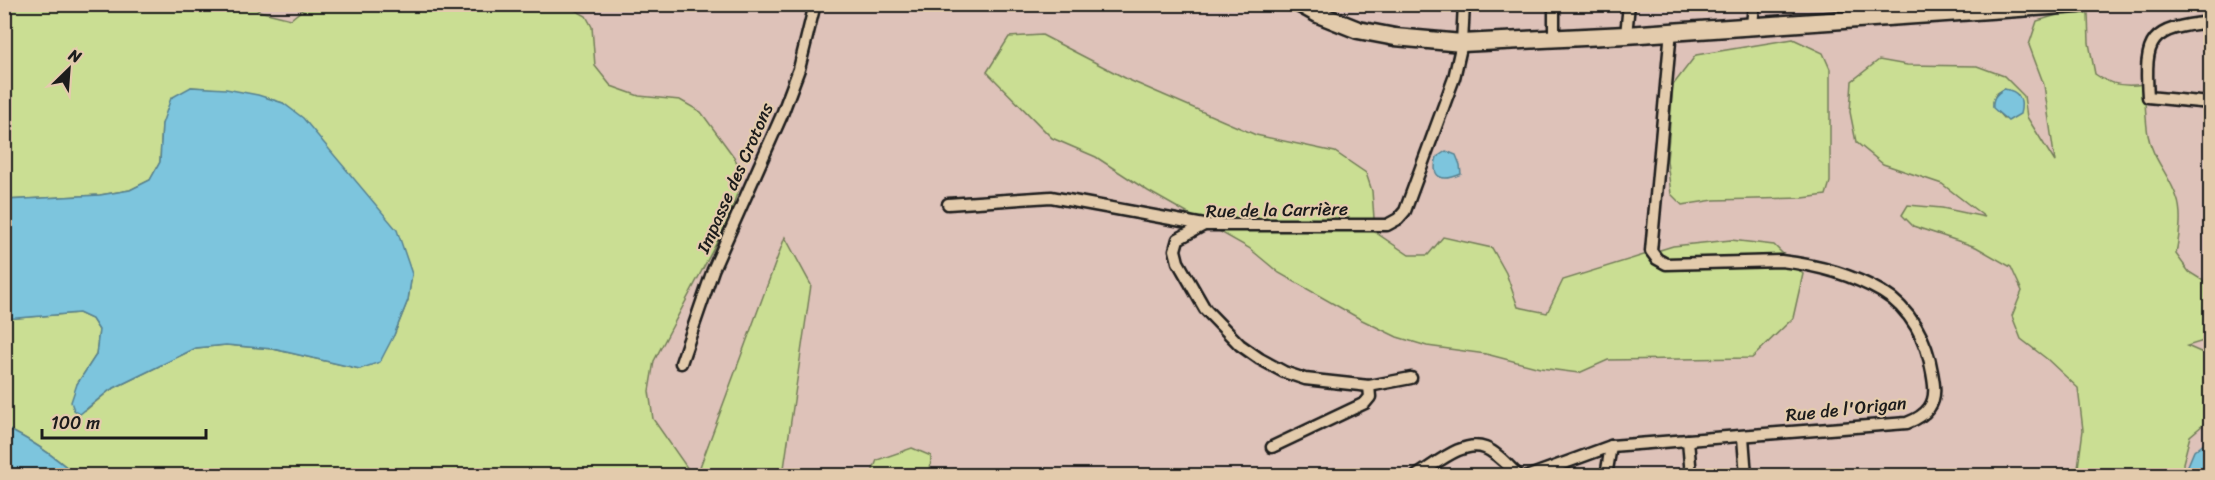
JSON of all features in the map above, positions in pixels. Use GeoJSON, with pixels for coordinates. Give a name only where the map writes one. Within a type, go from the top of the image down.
{"type":"FeatureCollection","features":[{"type":"Feature","properties":{"kind":"main road"},"geometry":{"type":"LineString","coordinates":[[1300,4],[1358,30],[1418,40],[1462,43],[1626,35],[1671,30],[2079,4]]}},
{"type":"Feature","properties":{"kind":"street","name":"Impasse des Crotons"},"geometry":{"type":"LineString","coordinates":[[681,363],[713,270],[781,117],[799,69],[815,4]]}},
{"type":"Feature","properties":{"kind":"street","name":"Rue de la Carrière"},"geometry":{"type":"LineString","coordinates":[[1369,386],[1305,379],[1284,372],[1240,345],[1205,309],[1178,262],[1175,250],[1178,239],[1204,225],[1387,225],[1398,219],[1405,211],[1454,78],[1462,43],[1464,4]]}},
{"type":"Feature","properties":{"kind":"street"},"geometry":{"type":"LineString","coordinates":[[1554,4],[1554,38]]}},
{"type":"Feature","properties":{"kind":"street"},"geometry":{"type":"LineString","coordinates":[[1626,35],[1629,4]]}},
{"type":"Feature","properties":{"kind":"street"},"geometry":{"type":"LineString","coordinates":[[1752,26],[1754,4]]}},
{"type":"Feature","properties":{"kind":"street"},"geometry":{"type":"LineString","coordinates":[[2211,22],[2184,25],[2155,37],[2150,46],[2146,65],[2148,97],[2211,103]]}},
{"type":"Feature","properties":{"kind":"street","name":"Rue de l'Origan"},"geometry":{"type":"LineString","coordinates":[[1529,476],[1611,446],[1906,423],[1928,409],[1933,401],[1935,386],[1929,351],[1912,321],[1900,306],[1884,293],[1837,272],[1782,261],[1666,264],[1657,259],[1651,251],[1671,30]]}},
{"type":"Feature","properties":{"kind":"street"},"geometry":{"type":"LineString","coordinates":[[948,204],[1051,197],[1204,225]]}},
{"type":"Feature","properties":{"kind":"street"},"geometry":{"type":"LineString","coordinates":[[1272,447],[1365,403],[1370,397],[1369,386],[1411,378]]}},
{"type":"Feature","properties":{"kind":"street"},"geometry":{"type":"LineString","coordinates":[[1743,436],[1746,476]]}},
{"type":"Feature","properties":{"kind":"street"},"geometry":{"type":"LineString","coordinates":[[1688,440],[1691,476]]}},
{"type":"Feature","properties":{"kind":"street"},"geometry":{"type":"LineString","coordinates":[[1416,476],[1464,448],[1474,446],[1494,453],[1519,476]]}},
{"type":"Feature","properties":{"kind":"street"},"geometry":{"type":"LineString","coordinates":[[1606,476],[1611,446]]}},
{"type":"Feature","properties":{"kind":"green space"},"geometry":{"type":"Polygon","coordinates":[[[5,5],[253,5],[259,11],[291,19],[308,5],[566,5],[586,16],[592,27],[595,66],[611,86],[639,96],[680,100],[701,112],[734,157],[741,171],[738,191],[726,225],[654,361],[649,391],[653,419],[690,475],[76,475],[42,449],[5,428],[4,319],[79,313],[92,319],[99,330],[96,355],[77,384],[86,410],[110,390],[196,348],[226,345],[273,349],[360,369],[394,335],[408,300],[412,274],[283,103],[237,92],[191,87],[162,124],[160,162],[150,180],[130,190],[100,195],[5,200],[5,5]]]}},
{"type":"Feature","properties":{"kind":"green space"},"geometry":{"type":"Polygon","coordinates":[[[2070,11],[2088,14],[2089,43],[2095,74],[2106,81],[2118,84],[2143,84],[2150,143],[2179,204],[2180,226],[2176,254],[2189,272],[2210,285],[2210,339],[2187,346],[2210,356],[2210,419],[2190,436],[2183,463],[2184,475],[2077,475],[2083,430],[2078,388],[2021,339],[2012,316],[2022,291],[2011,267],[1976,247],[1913,226],[1902,215],[1908,205],[1942,208],[1985,217],[1942,184],[1883,164],[1856,142],[1850,112],[1852,81],[1879,60],[1907,65],[1977,66],[2004,76],[2024,96],[2027,117],[2055,162],[2044,85],[2029,45],[2037,21],[2070,11]],[[2004,89],[1996,94],[1993,102],[1995,109],[2004,119],[2018,95],[2004,89]]]}},
{"type":"Feature","properties":{"kind":"green space"},"geometry":{"type":"Polygon","coordinates":[[[1042,35],[1129,80],[1256,135],[1335,152],[1366,173],[1372,191],[1375,232],[1409,255],[1428,255],[1443,237],[1492,248],[1506,273],[1518,307],[1547,313],[1563,280],[1673,246],[1731,240],[1774,245],[1803,274],[1793,318],[1752,358],[1608,360],[1579,373],[1540,368],[1486,354],[1427,346],[1397,337],[1279,273],[1249,248],[1148,191],[1096,157],[1052,138],[987,72],[1009,37],[1042,35]]]}},
{"type":"Feature","properties":{"kind":"green space"},"geometry":{"type":"Polygon","coordinates":[[[1793,39],[1823,53],[1830,69],[1830,182],[1826,195],[1803,198],[1714,200],[1682,205],[1671,194],[1667,161],[1673,85],[1696,55],[1793,39]]]}},
{"type":"Feature","properties":{"kind":"green space"},"geometry":{"type":"Polygon","coordinates":[[[785,237],[811,285],[783,475],[697,475],[785,237]]]}},
{"type":"Feature","properties":{"kind":"green space"},"geometry":{"type":"Polygon","coordinates":[[[912,448],[931,456],[930,475],[871,475],[877,460],[912,448]]]}},
{"type":"Feature","properties":{"kind":"water"},"geometry":{"type":"Polygon","coordinates":[[[191,87],[226,89],[258,95],[283,103],[303,118],[397,230],[412,274],[408,300],[380,362],[360,369],[273,349],[226,345],[196,348],[110,390],[80,414],[74,410],[71,402],[77,384],[96,355],[99,330],[92,319],[79,313],[5,319],[5,200],[100,195],[130,190],[150,180],[160,162],[162,124],[171,98],[191,87]]]}},
{"type":"Feature","properties":{"kind":"water"},"geometry":{"type":"Polygon","coordinates":[[[2004,89],[2017,94],[2021,100],[2020,114],[2008,121],[1993,108],[1995,97],[2004,89]]]}},
{"type":"Feature","properties":{"kind":"water"},"geometry":{"type":"Polygon","coordinates":[[[1446,151],[1456,155],[1461,174],[1444,178],[1437,174],[1435,164],[1437,157],[1446,151]]]}},
{"type":"Feature","properties":{"kind":"water"},"geometry":{"type":"Polygon","coordinates":[[[5,428],[42,449],[76,475],[5,475],[5,428]]]}},
{"type":"Feature","properties":{"kind":"water"},"geometry":{"type":"Polygon","coordinates":[[[2210,438],[2210,475],[2184,475],[2194,451],[2210,438]]]}}]}
